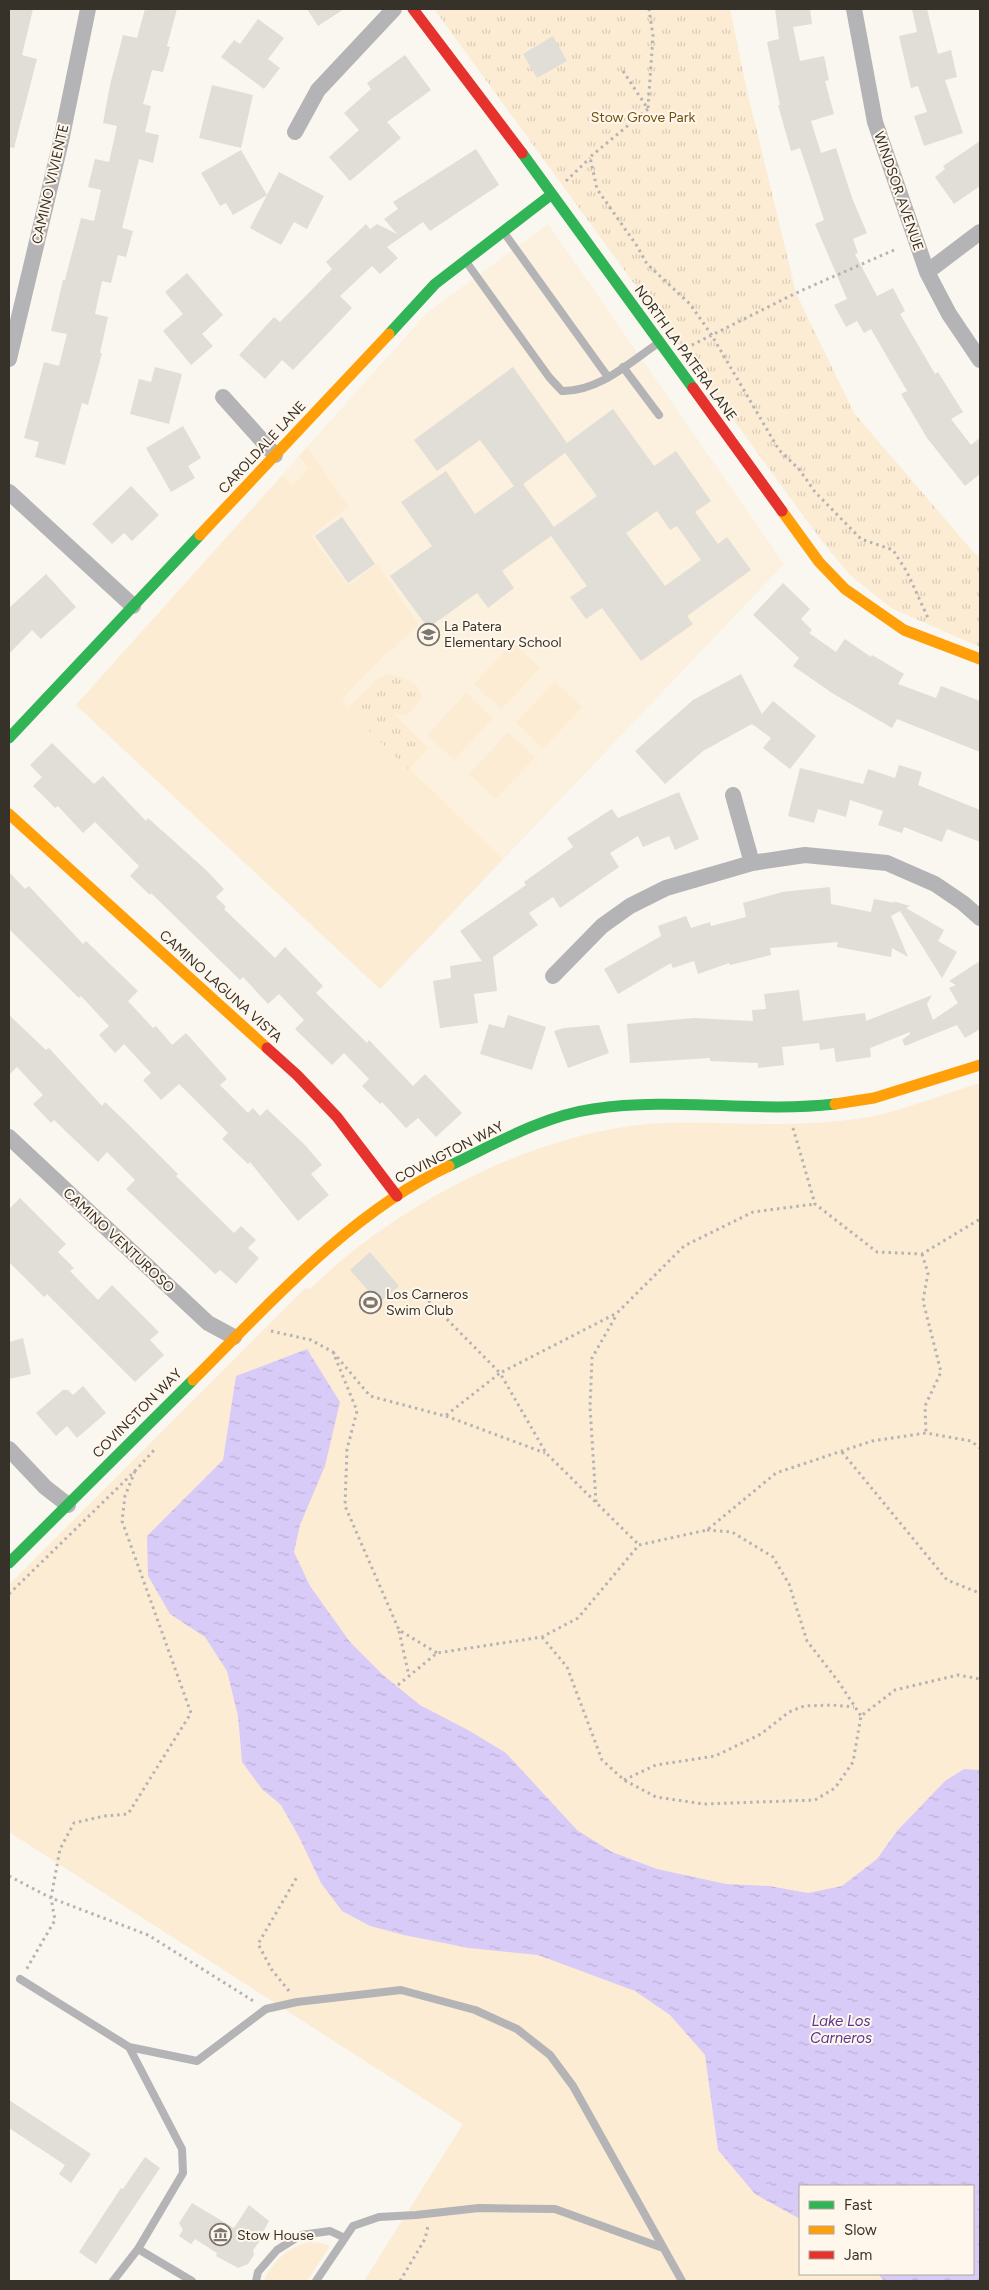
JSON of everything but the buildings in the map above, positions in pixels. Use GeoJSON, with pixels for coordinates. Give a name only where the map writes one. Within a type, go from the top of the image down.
{"type":"FeatureCollection","features":[{"type":"Feature","properties":{"kind":"street","name":"CAMINO VIVIENTE"},"geometry":{"type":"LineString","coordinates":[[9,359],[61,141],[88,9]]}},
{"type":"Feature","properties":{"kind":"street"},"geometry":{"type":"LineString","coordinates":[[295,132],[318,90],[394,9]]}},
{"type":"Feature","properties":{"kind":"street","name":"NORTH LA PATERA LANE"},"geometry":{"type":"LineString","coordinates":[[413,9],[552,194],[819,562],[845,590],[904,630],[938,641],[980,659]]}},
{"type":"Feature","properties":{"kind":"street","name":"WINDSOR AVENUE"},"geometry":{"type":"LineString","coordinates":[[854,9],[875,122],[927,272],[949,314],[980,360]]}},
{"type":"Feature","properties":{"kind":"street","name":"CAROLDALE LANE"},"geometry":{"type":"LineString","coordinates":[[9,738],[435,284],[552,194]]}},
{"type":"Feature","properties":{"kind":"street"},"geometry":{"type":"LineString","coordinates":[[927,272],[980,232]]}},
{"type":"Feature","properties":{"kind":"street"},"geometry":{"type":"LineString","coordinates":[[222,397],[275,455]]}},
{"type":"Feature","properties":{"kind":"street"},"geometry":{"type":"LineString","coordinates":[[9,492],[133,606]]}},
{"type":"Feature","properties":{"kind":"street"},"geometry":{"type":"LineString","coordinates":[[733,794],[752,863]]}},
{"type":"Feature","properties":{"kind":"street","name":"CAMINO LAGUNA VISTA"},"geometry":{"type":"LineString","coordinates":[[9,814],[297,1076],[337,1117],[396,1196]]}},
{"type":"Feature","properties":{"kind":"street"},"geometry":{"type":"LineString","coordinates":[[553,976],[602,926],[630,906],[666,888],[752,863],[805,855],[887,863],[935,884],[963,903],[980,918]]}},
{"type":"Feature","properties":{"kind":"street","name":"COVINGTON WAY"},"geometry":{"type":"LineString","coordinates":[[9,1563],[310,1263],[355,1225],[396,1196],[445,1168],[541,1124],[592,1109],[667,1103],[787,1108],[874,1098],[980,1065]]}},
{"type":"Feature","properties":{"kind":"street","name":"CAMINO VENTUROSO"},"geometry":{"type":"LineString","coordinates":[[9,1137],[208,1322],[234,1337]]}},
{"type":"Feature","properties":{"kind":"street"},"geometry":{"type":"LineString","coordinates":[[9,1449],[45,1487],[68,1505]]}},
{"type":"Feature","properties":{"kind":"lane"},"geometry":{"type":"LineString","coordinates":[[504,232],[608,377]]}},
{"type":"Feature","properties":{"kind":"lane"},"geometry":{"type":"LineString","coordinates":[[466,261],[549,378],[562,391],[576,391],[597,385],[660,342]]}},
{"type":"Feature","properties":{"kind":"lane"},"geometry":{"type":"LineString","coordinates":[[623,367],[659,415]]}},
{"type":"Feature","properties":{"kind":"lane"},"geometry":{"type":"LineString","coordinates":[[20,1979],[129,2047],[197,2061],[266,2009],[297,2002],[401,1990],[475,2010],[517,2029],[550,2055],[573,2086],[682,2281]]}},
{"type":"Feature","properties":{"kind":"lane"},"geometry":{"type":"LineString","coordinates":[[113,2281],[138,2249],[183,2173],[182,2149],[129,2047]]}},
{"type":"Feature","properties":{"kind":"lane"},"geometry":{"type":"LineString","coordinates":[[316,2281],[353,2226],[379,2217],[479,2208],[554,2209],[663,2248]]}},
{"type":"Feature","properties":{"kind":"lane"},"geometry":{"type":"LineString","coordinates":[[256,2281],[258,2272],[278,2250],[301,2235],[330,2231],[345,2238]]}},
{"type":"Feature","properties":{"kind":"lane"},"geometry":{"type":"LineString","coordinates":[[138,2249],[192,2281]]}},
{"type":"Feature","properties":{"kind":"path"},"geometry":{"type":"LineString","coordinates":[[552,194],[590,157],[648,109],[653,36],[649,9]]}},
{"type":"Feature","properties":{"kind":"path"},"geometry":{"type":"LineString","coordinates":[[623,71],[648,109]]}},
{"type":"Feature","properties":{"kind":"path"},"geometry":{"type":"LineString","coordinates":[[590,157],[597,189],[637,246],[647,264],[690,304],[711,334],[779,450],[799,469],[815,492],[861,539],[893,550],[907,572],[938,641]]}},
{"type":"Feature","properties":{"kind":"path"},"geometry":{"type":"LineString","coordinates":[[670,356],[796,293],[894,250]]}},
{"type":"Feature","properties":{"kind":"path"},"geometry":{"type":"LineString","coordinates":[[787,1108],[815,1204],[877,1252],[922,1254],[980,1219]]}},
{"type":"Feature","properties":{"kind":"path"},"geometry":{"type":"LineString","coordinates":[[596,1502],[590,1407],[592,1358],[617,1314],[684,1246],[753,1212],[815,1204]]}},
{"type":"Feature","properties":{"kind":"path"},"geometry":{"type":"LineString","coordinates":[[922,1254],[928,1273],[922,1301],[941,1372],[925,1406],[926,1433]]}},
{"type":"Feature","properties":{"kind":"path"},"geometry":{"type":"LineString","coordinates":[[424,1296],[500,1373],[546,1453],[640,1545]]}},
{"type":"Feature","properties":{"kind":"path"},"geometry":{"type":"LineString","coordinates":[[445,1416],[500,1373],[617,1314]]}},
{"type":"Feature","properties":{"kind":"path"},"geometry":{"type":"LineString","coordinates":[[271,1331],[311,1340],[333,1352],[370,1396],[445,1416],[546,1453]]}},
{"type":"Feature","properties":{"kind":"path"},"geometry":{"type":"LineString","coordinates":[[333,1352],[357,1411],[347,1449],[345,1506],[399,1630],[409,1676]]}},
{"type":"Feature","properties":{"kind":"path"},"geometry":{"type":"LineString","coordinates":[[707,1530],[776,1473],[872,1442],[926,1433],[971,1441],[980,1448]]}},
{"type":"Feature","properties":{"kind":"path"},"geometry":{"type":"LineString","coordinates":[[842,1452],[947,1580],[977,1592],[980,1591]]}},
{"type":"Feature","properties":{"kind":"path"},"geometry":{"type":"LineString","coordinates":[[20,1979],[54,1920],[51,1898],[60,1849],[74,1822],[104,1816],[128,1814],[192,1714],[122,1521],[126,1496],[135,1471]]}},
{"type":"Feature","properties":{"kind":"path"},"geometry":{"type":"LineString","coordinates":[[398,1684],[436,1653],[542,1637],[578,1618],[640,1545],[707,1530],[732,1532],[773,1557],[789,1584],[807,1641],[838,1681],[861,1716]]}},
{"type":"Feature","properties":{"kind":"path"},"geometry":{"type":"LineString","coordinates":[[399,1630],[436,1653]]}},
{"type":"Feature","properties":{"kind":"path"},"geometry":{"type":"LineString","coordinates":[[542,1637],[567,1667],[602,1760],[624,1780],[656,1797],[704,1804],[815,1800],[835,1788],[853,1762],[861,1716],[895,1690],[958,1675],[980,1679]]}},
{"type":"Feature","properties":{"kind":"path"},"geometry":{"type":"LineString","coordinates":[[624,1780],[656,1765],[715,1756],[761,1734],[789,1712],[804,1706],[832,1705],[855,1707]]}},
{"type":"Feature","properties":{"kind":"path"},"geometry":{"type":"LineString","coordinates":[[9,1876],[51,1898],[148,1935],[266,2009]]}},
{"type":"Feature","properties":{"kind":"path"},"geometry":{"type":"LineString","coordinates":[[297,1877],[258,1944],[272,1970],[297,2002]]}},
{"type":"Feature","properties":{"kind":"path"},"geometry":{"type":"LineString","coordinates":[[400,2281],[425,2239],[432,2213]]}},
{"type":"Feature","properties":{"kind":"shaded area","name":"La Patera Elementary School"},"geometry":{"type":"Polygon","coordinates":[[[548,224],[784,564],[380,989],[76,705],[427,313],[548,224]]]}},
{"type":"Feature","properties":{"kind":"green space","name":"Stow Grove Park"},"geometry":{"type":"Polygon","coordinates":[[[434,9],[730,9],[746,86],[796,293],[854,413],[975,554],[980,557],[980,647],[891,608],[849,574],[821,540],[434,9]]]}},
{"type":"Feature","properties":{"kind":"green space"},"geometry":{"type":"Polygon","coordinates":[[[307,447],[349,507],[311,536],[348,586],[377,564],[419,625],[384,656],[342,699],[349,707],[347,709],[503,859],[380,989],[76,705],[282,476],[293,485],[309,468],[299,456],[307,447]]]}},
{"type":"Feature","properties":{"kind":"green space"},"geometry":{"type":"Polygon","coordinates":[[[513,642],[540,668],[501,709],[474,684],[513,642]]]}},
{"type":"Feature","properties":{"kind":"green space"},"geometry":{"type":"Polygon","coordinates":[[[387,674],[409,680],[418,687],[422,697],[407,716],[393,713],[429,748],[408,769],[347,709],[368,688],[370,690],[373,682],[387,674]]]}},
{"type":"Feature","properties":{"kind":"green space"},"geometry":{"type":"Polygon","coordinates":[[[555,681],[582,707],[543,749],[516,723],[555,681]]]}},
{"type":"Feature","properties":{"kind":"green space"},"geometry":{"type":"Polygon","coordinates":[[[466,693],[493,718],[454,760],[427,735],[466,693]]]}},
{"type":"Feature","properties":{"kind":"green space"},"geometry":{"type":"Polygon","coordinates":[[[508,732],[535,757],[496,799],[469,774],[508,732]]]}},
{"type":"Feature","properties":{"kind":"green space"},"geometry":{"type":"Polygon","coordinates":[[[980,1083],[980,2281],[364,2281],[463,2124],[9,1832],[9,1585],[305,1288],[310,1289],[352,1252],[388,1225],[453,1186],[487,1169],[558,1142],[631,1126],[667,1123],[817,1123],[872,1116],[908,1107],[980,1083]]]}},
{"type":"Feature","properties":{"kind":"green space"},"geometry":{"type":"Polygon","coordinates":[[[309,2242],[330,2246],[307,2281],[264,2281],[276,2261],[288,2251],[309,2242]]]}},
{"type":"Feature","properties":{"kind":"water","name":"Lake Los Carneros"},"geometry":{"type":"Polygon","coordinates":[[[307,1349],[340,1402],[325,1466],[300,1525],[294,1552],[310,1586],[350,1642],[383,1675],[420,1705],[468,1730],[506,1753],[577,1830],[612,1852],[657,1869],[726,1884],[769,1886],[808,1893],[842,1886],[877,1859],[897,1831],[945,1781],[964,1769],[980,1770],[980,2281],[884,2281],[879,2275],[974,2275],[974,2185],[799,2185],[799,2218],[755,2194],[718,2150],[705,2055],[670,2015],[635,1991],[538,1955],[469,1948],[404,1935],[370,1926],[342,1911],[321,1883],[281,1805],[262,1789],[242,1762],[238,1716],[227,1671],[205,1637],[170,1614],[148,1576],[147,1536],[223,1460],[236,1376],[307,1349]]]}},
{"type":"Feature","properties":{"kind":"traffic: fast"},"geometry":{"type":"LineString","coordinates":[[522,153],[693,388]]}},
{"type":"Feature","properties":{"kind":"traffic: fast"},"geometry":{"type":"LineString","coordinates":[[389,334],[435,284],[552,194]]}},
{"type":"Feature","properties":{"kind":"traffic: fast"},"geometry":{"type":"LineString","coordinates":[[9,738],[200,535]]}},
{"type":"Feature","properties":{"kind":"traffic: fast"},"geometry":{"type":"LineString","coordinates":[[449,1166],[538,1124],[593,1109],[654,1104],[775,1107],[835,1104]]}},
{"type":"Feature","properties":{"kind":"traffic: fast"},"geometry":{"type":"LineString","coordinates":[[9,1563],[193,1380]]}},
{"type":"Feature","properties":{"kind":"traffic: slow"},"geometry":{"type":"LineString","coordinates":[[200,535],[389,334]]}},
{"type":"Feature","properties":{"kind":"traffic: slow"},"geometry":{"type":"LineString","coordinates":[[782,511],[819,562],[845,589],[904,630],[980,659]]}},
{"type":"Feature","properties":{"kind":"traffic: slow"},"geometry":{"type":"LineString","coordinates":[[9,814],[267,1048]]}},
{"type":"Feature","properties":{"kind":"traffic: slow"},"geometry":{"type":"LineString","coordinates":[[835,1104],[874,1098],[980,1065]]}},
{"type":"Feature","properties":{"kind":"traffic: slow"},"geometry":{"type":"LineString","coordinates":[[193,1380],[282,1291],[345,1234],[378,1208],[449,1166]]}},
{"type":"Feature","properties":{"kind":"traffic: jam"},"geometry":{"type":"LineString","coordinates":[[413,9],[522,153]]}},
{"type":"Feature","properties":{"kind":"traffic: jam"},"geometry":{"type":"LineString","coordinates":[[693,388],[782,511]]}},
{"type":"Feature","properties":{"kind":"traffic: jam"},"geometry":{"type":"LineString","coordinates":[[267,1048],[297,1075],[337,1117],[397,1196]]}},
{"type":"Feature","properties":{"kind":"place","name":"La Patera Elementary School"},"geometry":{"type":"Point","coordinates":[428,634]}},
{"type":"Feature","properties":{"kind":"place","name":"Los Carneros Swim Club"},"geometry":{"type":"Point","coordinates":[370,1302]}},
{"type":"Feature","properties":{"kind":"place","name":"Stow House"},"geometry":{"type":"Point","coordinates":[221,2235]}}]}
